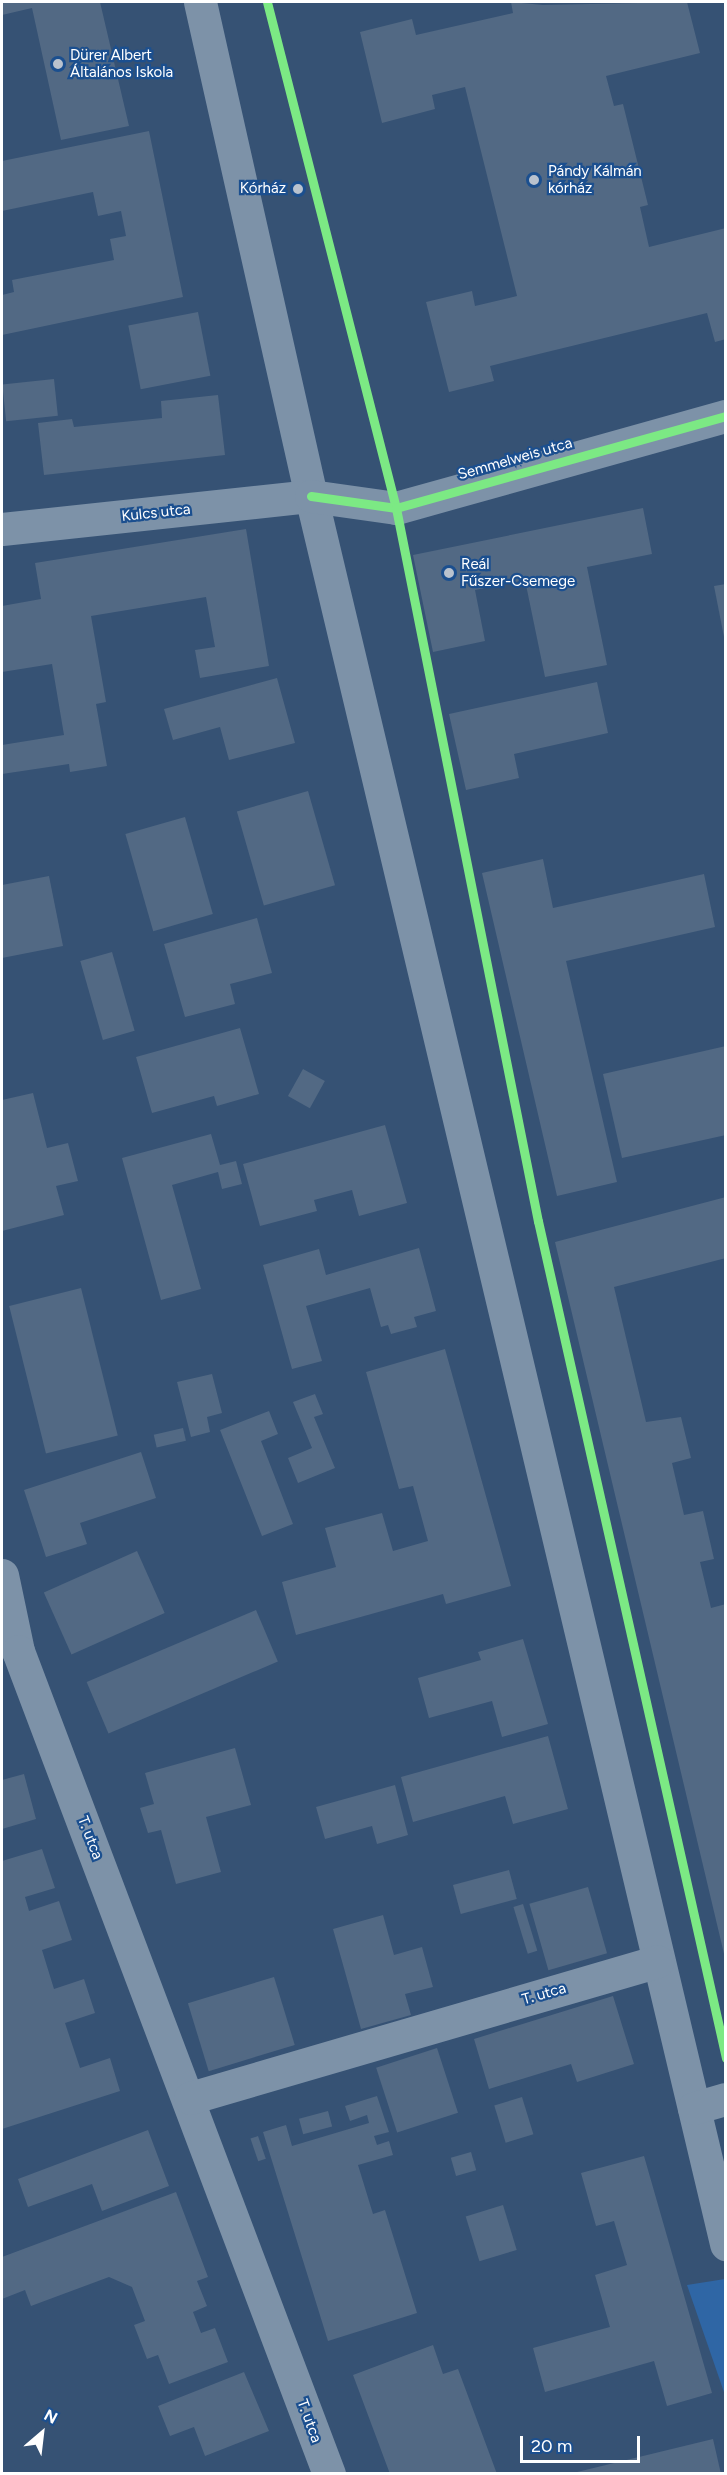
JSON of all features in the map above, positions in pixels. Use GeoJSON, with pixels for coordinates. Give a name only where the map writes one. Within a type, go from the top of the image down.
{"type":"FeatureCollection","features":[{"type":"Feature","properties":{"kind":"street"},"geometry":{"type":"LineString","coordinates":[[200,2],[311,496],[726,2244]]}},
{"type":"Feature","properties":{"kind":"street","name":"Semmelweis utca"},"geometry":{"type":"LineString","coordinates":[[311,496],[396,508],[726,416]]}},
{"type":"Feature","properties":{"kind":"street","name":"Kulcs utca"},"geometry":{"type":"LineString","coordinates":[[2,529],[311,496]]}},
{"type":"Feature","properties":{"kind":"street","name":"T. utca"},"geometry":{"type":"LineString","coordinates":[[2,1575],[18,1651],[190,2098],[329,2474]]}},
{"type":"Feature","properties":{"kind":"street","name":"T. utca"},"geometry":{"type":"LineString","coordinates":[[190,2098],[657,1961]]}},
{"type":"Feature","properties":{"kind":"street"},"geometry":{"type":"LineString","coordinates":[[694,2108],[726,2099]]}},
{"type":"Feature","properties":{"kind":"shaded area"},"geometry":{"type":"Polygon","coordinates":[[[726,2279],[725,2395],[687,2285],[726,2279]]]}},
{"type":"Feature","properties":{"kind":"building","name":"Dürer Albert Általános Iskola"},"geometry":{"type":"Polygon","coordinates":[[[2,2],[100,2],[129,126],[61,140],[32,8],[2,15],[2,2]]]}},
{"type":"Feature","properties":{"kind":"building"},"geometry":{"type":"Polygon","coordinates":[[[511,2],[543,5],[687,2],[700,53],[606,76],[614,106],[623,104],[648,205],[640,207],[649,247],[726,228],[726,339],[715,342],[707,313],[490,366],[494,381],[449,392],[426,302],[472,291],[475,306],[517,296],[465,87],[432,95],[435,109],[382,123],[360,32],[412,19],[416,35],[513,13],[511,2]]]}},
{"type":"Feature","properties":{"kind":"building"},"geometry":{"type":"Polygon","coordinates":[[[149,131],[183,297],[2,335],[2,295],[14,292],[12,280],[114,260],[110,239],[126,236],[121,211],[98,216],[93,192],[2,211],[2,161],[149,131]]]}},
{"type":"Feature","properties":{"kind":"building"},"geometry":{"type":"Polygon","coordinates":[[[198,312],[210,376],[141,389],[128,326],[198,312]]]}},
{"type":"Feature","properties":{"kind":"building"},"geometry":{"type":"Polygon","coordinates":[[[54,379],[58,416],[6,421],[2,384],[54,379]]]}},
{"type":"Feature","properties":{"kind":"building"},"geometry":{"type":"Polygon","coordinates":[[[218,395],[225,455],[44,475],[38,423],[72,419],[74,427],[162,418],[161,401],[218,395]]]}},
{"type":"Feature","properties":{"kind":"building"},"geometry":{"type":"Polygon","coordinates":[[[643,508],[652,554],[587,567],[607,665],[545,677],[525,580],[475,590],[485,641],[433,652],[413,555],[643,508]]]}},
{"type":"Feature","properties":{"kind":"building"},"geometry":{"type":"Polygon","coordinates":[[[246,529],[269,666],[200,678],[195,650],[215,647],[206,597],[91,616],[106,702],[96,704],[107,766],[70,772],[69,764],[2,774],[2,745],[64,735],[52,664],[2,672],[2,606],[41,599],[35,563],[246,529]]]}},
{"type":"Feature","properties":{"kind":"building"},"geometry":{"type":"Polygon","coordinates":[[[726,584],[726,637],[724,637],[714,586],[726,584]]]}},
{"type":"Feature","properties":{"kind":"building"},"geometry":{"type":"Polygon","coordinates":[[[277,678],[295,743],[229,760],[220,727],[173,740],[164,709],[277,678]]]}},
{"type":"Feature","properties":{"kind":"building"},"geometry":{"type":"Polygon","coordinates":[[[597,682],[608,733],[514,754],[519,778],[466,790],[449,714],[597,682]]]}},
{"type":"Feature","properties":{"kind":"building"},"geometry":{"type":"Polygon","coordinates":[[[308,791],[335,885],[264,906],[237,811],[308,791]]]}},
{"type":"Feature","properties":{"kind":"building"},"geometry":{"type":"Polygon","coordinates":[[[185,817],[213,914],[153,931],[125,834],[185,817]]]}},
{"type":"Feature","properties":{"kind":"building"},"geometry":{"type":"Polygon","coordinates":[[[543,859],[553,908],[704,874],[715,927],[566,961],[617,1182],[557,1196],[482,873],[543,859]]]}},
{"type":"Feature","properties":{"kind":"building"},"geometry":{"type":"Polygon","coordinates":[[[49,876],[63,946],[2,958],[2,885],[49,876]]]}},
{"type":"Feature","properties":{"kind":"building"},"geometry":{"type":"Polygon","coordinates":[[[257,918],[272,973],[230,984],[235,1004],[185,1017],[164,944],[257,918]]]}},
{"type":"Feature","properties":{"kind":"building"},"geometry":{"type":"Polygon","coordinates":[[[112,952],[135,1031],[103,1040],[80,961],[112,952]]]}},
{"type":"Feature","properties":{"kind":"building"},"geometry":{"type":"Polygon","coordinates":[[[240,1028],[259,1094],[217,1106],[214,1096],[152,1113],[136,1057],[240,1028]]]}},
{"type":"Feature","properties":{"kind":"building"},"geometry":{"type":"Polygon","coordinates":[[[726,1046],[726,1135],[622,1158],[603,1074],[726,1046]]]}},
{"type":"Feature","properties":{"kind":"building"},"geometry":{"type":"Polygon","coordinates":[[[303,1069],[325,1081],[310,1108],[288,1096],[303,1069]]]}},
{"type":"Feature","properties":{"kind":"building"},"geometry":{"type":"Polygon","coordinates":[[[33,1093],[47,1148],[68,1143],[78,1181],[56,1186],[64,1215],[2,1231],[2,1100],[33,1093]]]}},
{"type":"Feature","properties":{"kind":"building"},"geometry":{"type":"Polygon","coordinates":[[[385,1125],[407,1203],[359,1216],[352,1190],[314,1200],[317,1211],[260,1226],[243,1164],[385,1125]]]}},
{"type":"Feature","properties":{"kind":"building"},"geometry":{"type":"Polygon","coordinates":[[[211,1134],[220,1165],[236,1161],[242,1184],[222,1189],[218,1172],[172,1185],[201,1289],[161,1300],[122,1158],[211,1134]]]}},
{"type":"Feature","properties":{"kind":"building"},"geometry":{"type":"Polygon","coordinates":[[[726,1197],[726,1258],[614,1287],[646,1422],[681,1417],[691,1458],[672,1463],[684,1515],[703,1511],[714,1559],[700,1562],[711,1608],[726,1604],[725,1958],[555,1242],[726,1197]]]}},
{"type":"Feature","properties":{"kind":"building"},"geometry":{"type":"Polygon","coordinates":[[[419,1248],[436,1311],[414,1317],[417,1327],[391,1334],[388,1325],[381,1327],[370,1288],[306,1306],[322,1361],[292,1369],[263,1265],[319,1249],[326,1275],[419,1248]]]}},
{"type":"Feature","properties":{"kind":"building"},"geometry":{"type":"Polygon","coordinates":[[[81,1288],[118,1435],[46,1453],[9,1306],[81,1288]]]}},
{"type":"Feature","properties":{"kind":"building"},"geometry":{"type":"Polygon","coordinates":[[[445,1349],[511,1586],[446,1604],[443,1594],[296,1635],[282,1582],[336,1567],[325,1528],[382,1513],[393,1551],[428,1541],[413,1486],[399,1489],[366,1372],[445,1349]]]}},
{"type":"Feature","properties":{"kind":"building"},"geometry":{"type":"Polygon","coordinates":[[[212,1374],[222,1413],[207,1417],[210,1432],[191,1437],[177,1382],[212,1374]]]}},
{"type":"Feature","properties":{"kind":"building"},"geometry":{"type":"Polygon","coordinates":[[[315,1394],[323,1414],[314,1417],[335,1468],[298,1483],[288,1458],[312,1448],[293,1402],[315,1394]]]}},
{"type":"Feature","properties":{"kind":"building"},"geometry":{"type":"Polygon","coordinates":[[[269,1411],[278,1434],[261,1441],[293,1524],[262,1536],[220,1430],[269,1411]]]}},
{"type":"Feature","properties":{"kind":"building"},"geometry":{"type":"Polygon","coordinates":[[[183,1428],[186,1441],[157,1447],[154,1435],[183,1428]]]}},
{"type":"Feature","properties":{"kind":"building"},"geometry":{"type":"Polygon","coordinates":[[[141,1452],[156,1498],[80,1523],[87,1544],[46,1557],[24,1490],[141,1452]]]}},
{"type":"Feature","properties":{"kind":"building"},"geometry":{"type":"Polygon","coordinates":[[[137,1551],[165,1613],[71,1655],[44,1592],[137,1551]]]}},
{"type":"Feature","properties":{"kind":"building"},"geometry":{"type":"Polygon","coordinates":[[[256,1610],[278,1662],[109,1733],[87,1682],[256,1610]]]}},
{"type":"Feature","properties":{"kind":"building"},"geometry":{"type":"Polygon","coordinates":[[[523,1639],[548,1724],[502,1737],[492,1701],[429,1718],[418,1678],[481,1660],[478,1652],[523,1639]]]}},
{"type":"Feature","properties":{"kind":"building"},"geometry":{"type":"Polygon","coordinates":[[[548,1736],[568,1809],[513,1824],[505,1796],[413,1822],[401,1777],[548,1736]]]}},
{"type":"Feature","properties":{"kind":"building"},"geometry":{"type":"Polygon","coordinates":[[[235,1748],[251,1805],[206,1817],[221,1872],[176,1884],[161,1830],[148,1833],[140,1808],[154,1804],[145,1773],[235,1748]]]}},
{"type":"Feature","properties":{"kind":"building"},"geometry":{"type":"Polygon","coordinates":[[[24,1774],[36,1819],[2,1829],[2,1780],[24,1774]]]}},
{"type":"Feature","properties":{"kind":"building"},"geometry":{"type":"Polygon","coordinates":[[[395,1785],[408,1835],[377,1844],[372,1826],[325,1839],[316,1807],[395,1785]]]}},
{"type":"Feature","properties":{"kind":"building"},"geometry":{"type":"Polygon","coordinates":[[[42,1849],[55,1888],[25,1897],[29,1911],[59,1901],[72,1940],[42,1950],[54,1989],[84,1979],[95,2013],[65,2023],[80,2068],[110,2058],[120,2091],[2,2129],[2,1861],[42,1849]]]}},
{"type":"Feature","properties":{"kind":"building"},"geometry":{"type":"Polygon","coordinates":[[[509,1870],[517,1899],[461,1914],[453,1885],[509,1870]]]}},
{"type":"Feature","properties":{"kind":"building"},"geometry":{"type":"Polygon","coordinates":[[[588,1887],[607,1953],[548,1970],[529,1904],[588,1887]]]}},
{"type":"Feature","properties":{"kind":"building"},"geometry":{"type":"Polygon","coordinates":[[[523,1904],[537,1951],[528,1954],[513,1907],[523,1904]]]}},
{"type":"Feature","properties":{"kind":"building"},"geometry":{"type":"Polygon","coordinates":[[[383,1915],[394,1955],[422,1947],[433,1987],[405,1994],[411,2015],[361,2029],[333,1929],[383,1915]]]}},
{"type":"Feature","properties":{"kind":"building"},"geometry":{"type":"Polygon","coordinates":[[[274,1977],[295,2045],[209,2071],[188,2003],[274,1977]]]}},
{"type":"Feature","properties":{"kind":"building"},"geometry":{"type":"Polygon","coordinates":[[[613,1996],[634,2064],[577,2082],[571,2064],[489,2089],[474,2039],[613,1996]]]}},
{"type":"Feature","properties":{"kind":"building"},"geometry":{"type":"Polygon","coordinates":[[[437,2048],[458,2113],[397,2132],[376,2068],[437,2048]]]}},
{"type":"Feature","properties":{"kind":"building"},"geometry":{"type":"Polygon","coordinates":[[[377,2096],[389,2132],[374,2136],[377,2145],[389,2141],[393,2155],[358,2165],[373,2214],[385,2210],[417,2313],[328,2341],[263,2132],[286,2125],[292,2146],[369,2123],[367,2115],[350,2121],[345,2106],[377,2096]]]}},
{"type":"Feature","properties":{"kind":"building"},"geometry":{"type":"Polygon","coordinates":[[[522,2097],[533,2134],[506,2143],[494,2105],[522,2097]]]}},
{"type":"Feature","properties":{"kind":"building"},"geometry":{"type":"Polygon","coordinates":[[[328,2111],[332,2126],[303,2134],[299,2119],[328,2111]]]}},
{"type":"Feature","properties":{"kind":"building"},"geometry":{"type":"Polygon","coordinates":[[[148,2130],[169,2186],[102,2211],[92,2184],[28,2207],[18,2179],[148,2130]]]}},
{"type":"Feature","properties":{"kind":"building"},"geometry":{"type":"Polygon","coordinates":[[[258,2136],[266,2159],[258,2161],[250,2139],[258,2136]]]}},
{"type":"Feature","properties":{"kind":"building"},"geometry":{"type":"Polygon","coordinates":[[[471,2152],[476,2170],[456,2176],[451,2158],[471,2152]]]}},
{"type":"Feature","properties":{"kind":"building"},"geometry":{"type":"Polygon","coordinates":[[[644,2156],[712,2393],[667,2406],[654,2361],[545,2392],[533,2348],[610,2327],[595,2275],[627,2265],[614,2221],[596,2226],[581,2173],[644,2156]]]}},
{"type":"Feature","properties":{"kind":"building"},"geometry":{"type":"Polygon","coordinates":[[[176,2192],[208,2277],[197,2281],[207,2306],[193,2312],[201,2333],[215,2328],[228,2362],[169,2384],[158,2355],[147,2359],[134,2325],[145,2321],[132,2287],[109,2277],[31,2306],[25,2290],[2,2299],[2,2257],[176,2192]]]}},
{"type":"Feature","properties":{"kind":"building"},"geometry":{"type":"Polygon","coordinates":[[[503,2205],[517,2250],[479,2261],[466,2216],[503,2205]]]}},
{"type":"Feature","properties":{"kind":"building"},"geometry":{"type":"Polygon","coordinates":[[[433,2345],[443,2374],[458,2369],[497,2474],[390,2474],[353,2375],[433,2345]]]}},
{"type":"Feature","properties":{"kind":"building"},"geometry":{"type":"Polygon","coordinates":[[[244,2372],[269,2431],[205,2456],[194,2427],[170,2436],[158,2406],[244,2372]]]}},
{"type":"Feature","properties":{"kind":"building"},"geometry":{"type":"Polygon","coordinates":[[[713,2439],[721,2474],[573,2473],[713,2439]]]}},
{"type":"Feature","properties":{"kind":"cycle path"},"geometry":{"type":"LineString","coordinates":[[267,2],[396,508],[538,1221],[726,2058]]}},
{"type":"Feature","properties":{"kind":"cycle path"},"geometry":{"type":"LineString","coordinates":[[311,496],[396,508],[726,416]]}},
{"type":"Feature","properties":{"kind":"place","name":"Dürer Albert Általános Iskola"},"geometry":{"type":"Point","coordinates":[58,64]}},
{"type":"Feature","properties":{"kind":"place","name":"Pándy Kálmán kórház"},"geometry":{"type":"Point","coordinates":[534,180]}},
{"type":"Feature","properties":{"kind":"place","name":"Kórház"},"geometry":{"type":"Point","coordinates":[298,189]}},
{"type":"Feature","properties":{"kind":"place","name":"Reál Fűszer-Csemege"},"geometry":{"type":"Point","coordinates":[449,573]}}]}
